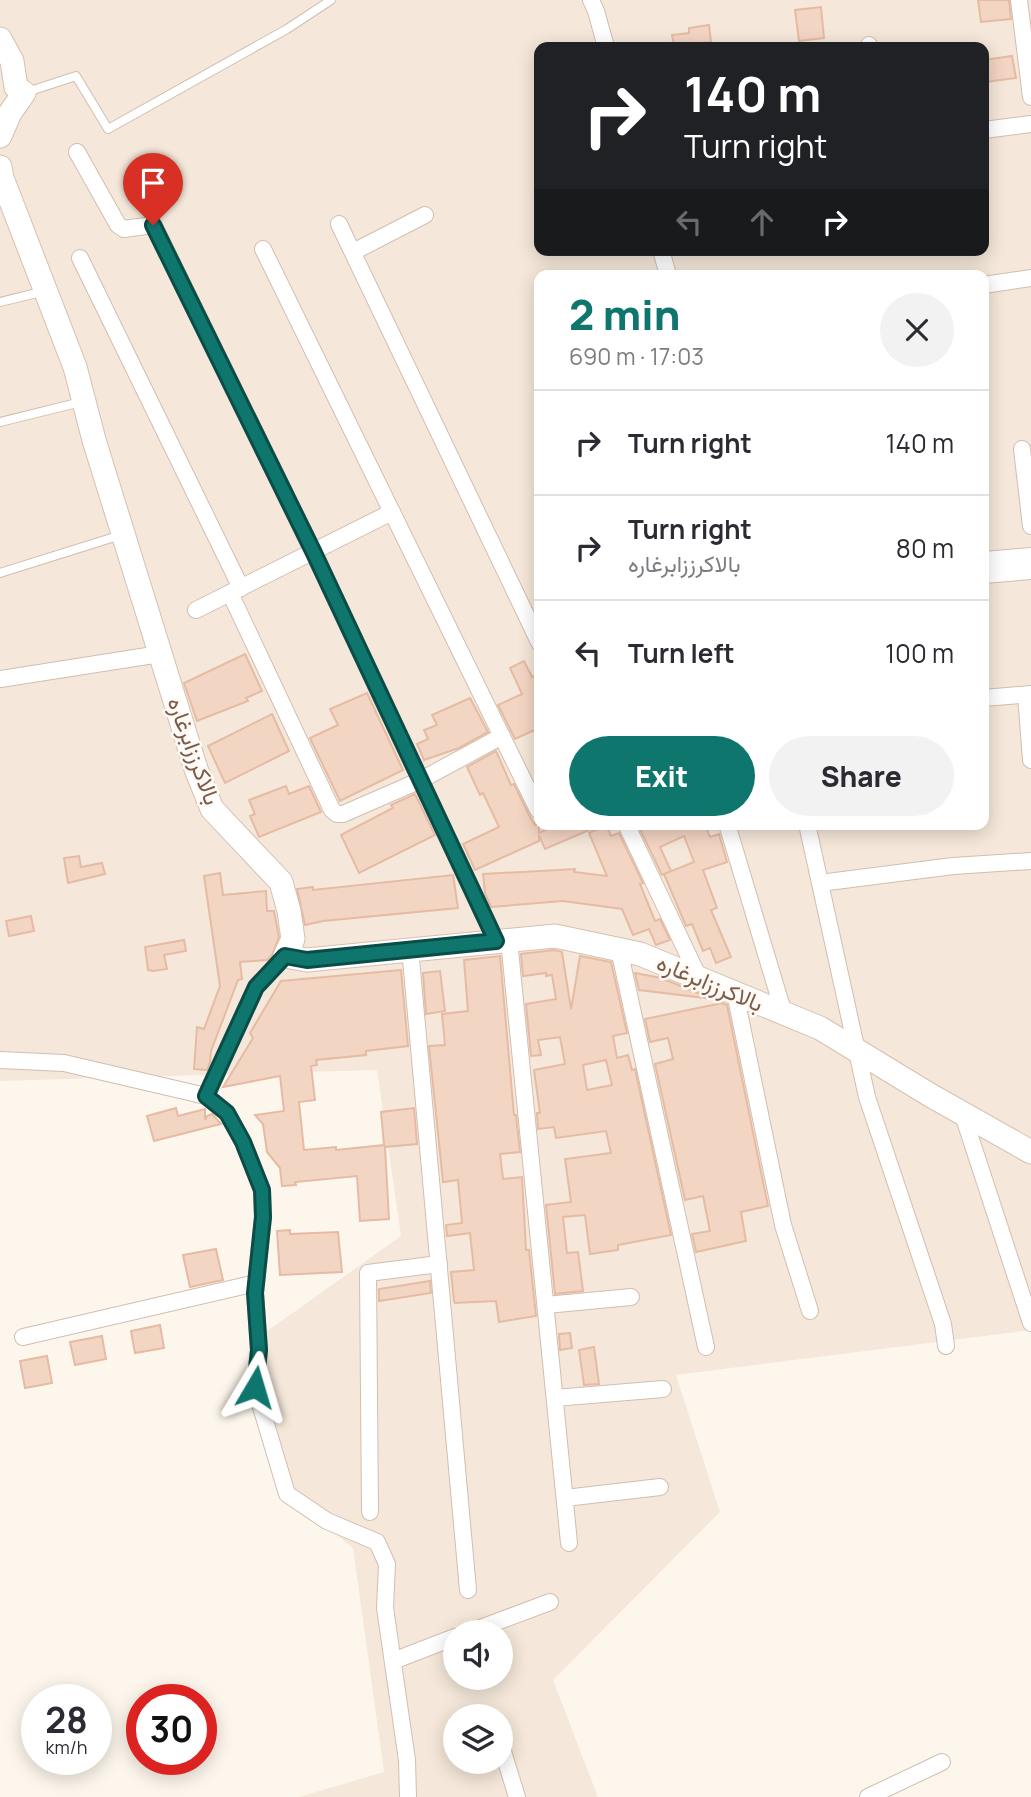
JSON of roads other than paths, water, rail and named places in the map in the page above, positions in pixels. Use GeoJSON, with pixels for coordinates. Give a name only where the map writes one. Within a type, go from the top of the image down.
{"type":"FeatureCollection","features":[{"type":"Feature","properties":{"kind":"street"},"geometry":{"type":"LineString","coordinates":[[591,0],[605,42]]}},
{"type":"Feature","properties":{"kind":"street"},"geometry":{"type":"LineString","coordinates":[[1019,0],[1031,97]]}},
{"type":"Feature","properties":{"kind":"street"},"geometry":{"type":"LineString","coordinates":[[0,39],[12,61],[16,87],[24,93],[10,113],[0,136]]}},
{"type":"Feature","properties":{"kind":"street"},"geometry":{"type":"LineString","coordinates":[[989,129],[1031,124]]}},
{"type":"Feature","properties":{"kind":"street"},"geometry":{"type":"LineString","coordinates":[[78,152],[118,225],[130,230],[147,225],[153,225],[155,228],[313,551],[421,780],[503,940],[546,1304],[569,1543]]}},
{"type":"Feature","properties":{"kind":"street","name":"بالاکرززابرغاره"},"geometry":{"type":"LineString","coordinates":[[0,167],[75,367],[123,535],[196,769],[212,808],[281,882],[293,939],[285,956],[307,960],[555,936],[640,954],[820,1028],[1031,1152]]}},
{"type":"Feature","properties":{"kind":"street"},"geometry":{"type":"LineString","coordinates":[[353,251],[425,215]]}},
{"type":"Feature","properties":{"kind":"street"},"geometry":{"type":"LineString","coordinates":[[340,224],[534,631]]}},
{"type":"Feature","properties":{"kind":"street"},"geometry":{"type":"LineString","coordinates":[[262,249],[534,802]]}},
{"type":"Feature","properties":{"kind":"street"},"geometry":{"type":"LineString","coordinates":[[80,258],[235,590],[332,810],[343,814],[421,780],[502,736]]}},
{"type":"Feature","properties":{"kind":"street"},"geometry":{"type":"LineString","coordinates":[[989,284],[1031,278]]}},
{"type":"Feature","properties":{"kind":"street"},"geometry":{"type":"LineString","coordinates":[[1022,449],[1031,526]]}},
{"type":"Feature","properties":{"kind":"street"},"geometry":{"type":"LineString","coordinates":[[196,610],[391,512]]}},
{"type":"Feature","properties":{"kind":"street"},"geometry":{"type":"LineString","coordinates":[[989,560],[1031,556]]}},
{"type":"Feature","properties":{"kind":"street"},"geometry":{"type":"LineString","coordinates":[[989,575],[1031,571]]}},
{"type":"Feature","properties":{"kind":"street"},"geometry":{"type":"LineString","coordinates":[[0,679],[160,653]]}},
{"type":"Feature","properties":{"kind":"street"},"geometry":{"type":"LineString","coordinates":[[989,698],[1029,695],[1031,760]]}},
{"type":"Feature","properties":{"kind":"street"},"geometry":{"type":"LineString","coordinates":[[629,830],[699,978]]}},
{"type":"Feature","properties":{"kind":"street"},"geometry":{"type":"LineString","coordinates":[[729,830],[784,1014]]}},
{"type":"Feature","properties":{"kind":"street"},"geometry":{"type":"LineString","coordinates":[[808,830],[867,1097],[943,1324],[946,1346]]}},
{"type":"Feature","properties":{"kind":"street"},"geometry":{"type":"LineString","coordinates":[[820,883],[953,866],[1031,861]]}},
{"type":"Feature","properties":{"kind":"street"},"geometry":{"type":"LineString","coordinates":[[411,948],[468,1590]]}},
{"type":"Feature","properties":{"kind":"street"},"geometry":{"type":"LineString","coordinates":[[620,949],[706,1347]]}},
{"type":"Feature","properties":{"kind":"street"},"geometry":{"type":"LineString","coordinates":[[206,1096],[256,987],[285,956]]}},
{"type":"Feature","properties":{"kind":"street"},"geometry":{"type":"LineString","coordinates":[[735,993],[783,1225],[810,1311]]}},
{"type":"Feature","properties":{"kind":"street"},"geometry":{"type":"LineString","coordinates":[[0,1060],[64,1063],[206,1096],[227,1113],[243,1142],[262,1190],[263,1217],[256,1283],[259,1350],[255,1387],[288,1494],[327,1521],[377,1542],[387,1564],[385,1608],[407,1760],[408,1797]]}},
{"type":"Feature","properties":{"kind":"street"},"geometry":{"type":"LineString","coordinates":[[962,1112],[1031,1324]]}},
{"type":"Feature","properties":{"kind":"street"},"geometry":{"type":"LineString","coordinates":[[370,1512],[368,1273],[439,1264]]}},
{"type":"Feature","properties":{"kind":"street"},"geometry":{"type":"LineString","coordinates":[[23,1337],[256,1283]]}},
{"type":"Feature","properties":{"kind":"street"},"geometry":{"type":"LineString","coordinates":[[546,1304],[631,1297]]}},
{"type":"Feature","properties":{"kind":"street"},"geometry":{"type":"LineString","coordinates":[[555,1398],[663,1389]]}},
{"type":"Feature","properties":{"kind":"street"},"geometry":{"type":"LineString","coordinates":[[565,1497],[660,1487]]}},
{"type":"Feature","properties":{"kind":"street"},"geometry":{"type":"LineString","coordinates":[[502,1620],[550,1602]]}},
{"type":"Feature","properties":{"kind":"street"},"geometry":{"type":"LineString","coordinates":[[393,1661],[443,1642]]}},
{"type":"Feature","properties":{"kind":"street"},"geometry":{"type":"LineString","coordinates":[[868,1797],[942,1762]]}},
{"type":"Feature","properties":{"kind":"street"},"geometry":{"type":"LineString","coordinates":[[510,1774],[517,1797]]}},
{"type":"Feature","properties":{"kind":"lane"},"geometry":{"type":"LineString","coordinates":[[24,93],[76,76],[107,129],[287,29],[331,0]]}},
{"type":"Feature","properties":{"kind":"lane"},"geometry":{"type":"LineString","coordinates":[[0,302],[46,291]]}},
{"type":"Feature","properties":{"kind":"lane"},"geometry":{"type":"LineString","coordinates":[[0,422],[84,402]]}},
{"type":"Feature","properties":{"kind":"lane"},"geometry":{"type":"LineString","coordinates":[[0,573],[123,535]]}}]}
